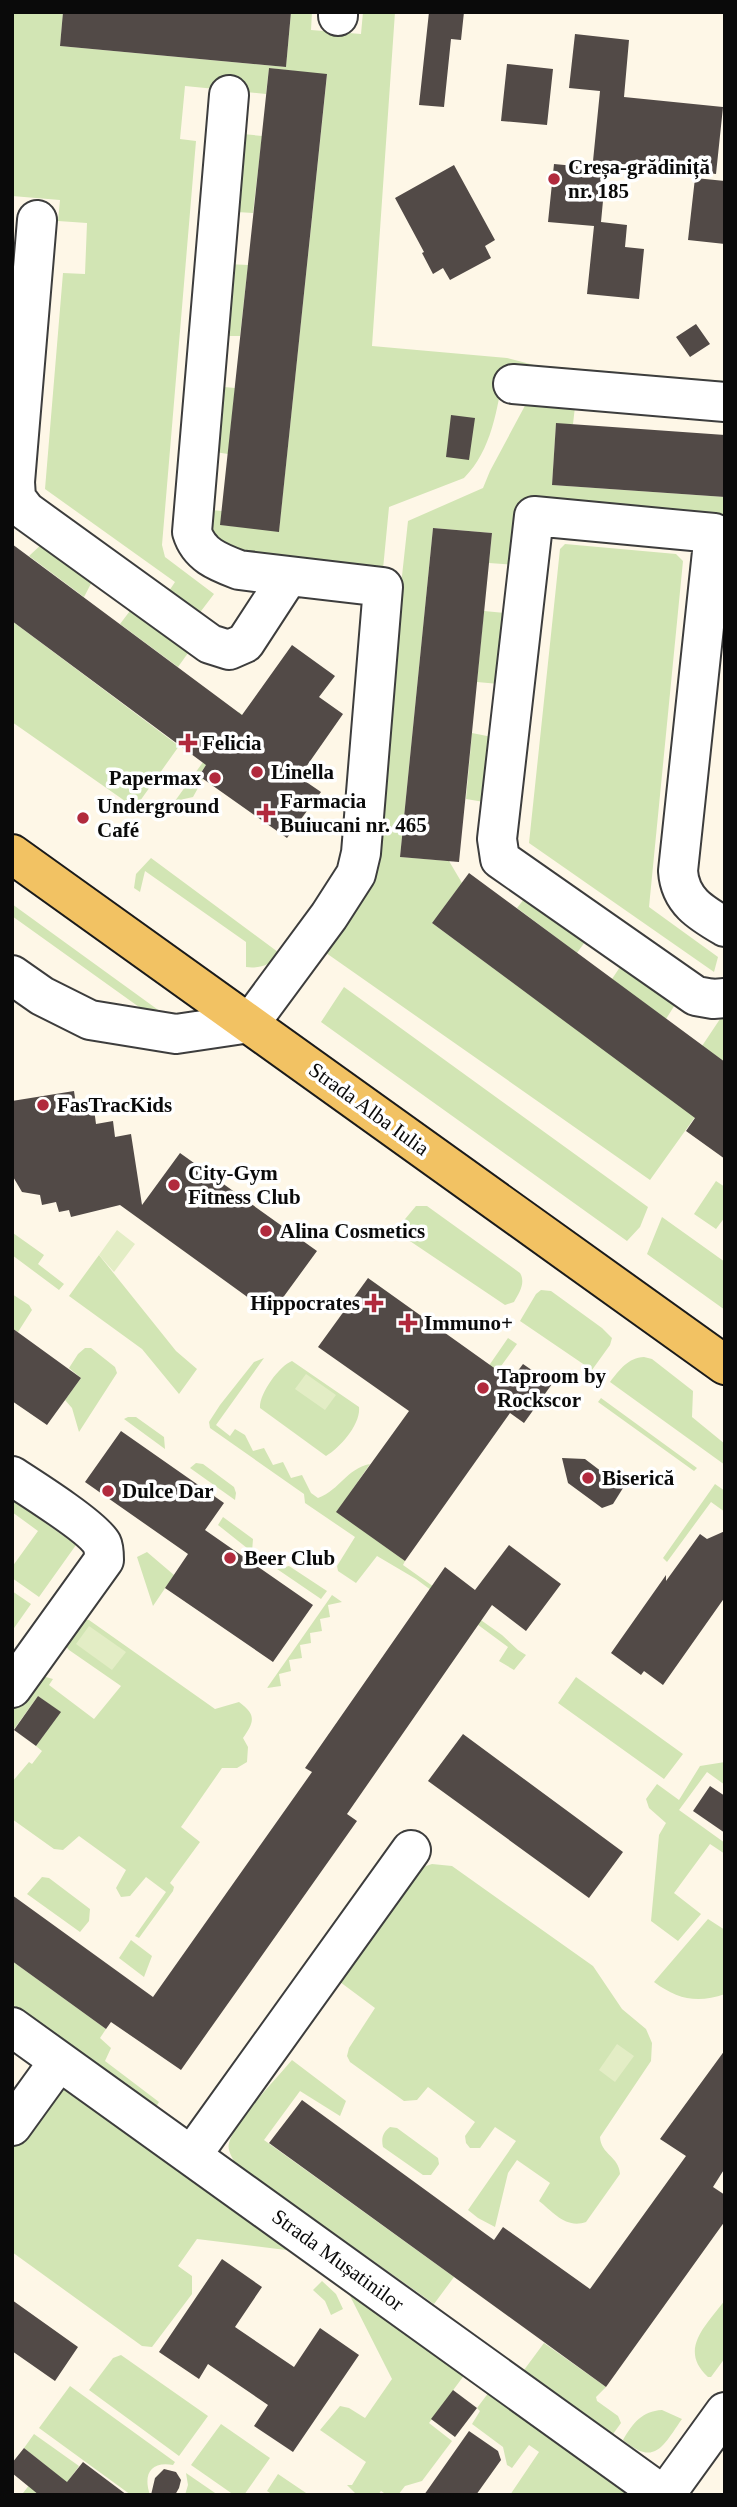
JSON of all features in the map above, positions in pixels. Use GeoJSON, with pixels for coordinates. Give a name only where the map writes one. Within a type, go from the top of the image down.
{"type":"FeatureCollection","features":[{"type":"Feature","properties":{"kind":"main road","name":"Strada Alba Iulia"},"geometry":{"type":"LineString","coordinates":[[12,854],[725,1366]]}},
{"type":"Feature","properties":{"kind":"street"},"geometry":{"type":"LineString","coordinates":[[12,975],[42,996],[90,1020],[176,1034],[250,1023],[329,916],[356,874],[361,853],[383,587],[288,578],[239,570],[203,552],[196,544],[192,531],[229,95]]}},
{"type":"Feature","properties":{"kind":"street"},"geometry":{"type":"LineString","coordinates":[[37,220],[15,472],[16,498],[26,511],[211,644],[229,650],[245,643],[288,578]]}},
{"type":"Feature","properties":{"kind":"street"},"geometry":{"type":"LineString","coordinates":[[513,384],[725,402]]}},
{"type":"Feature","properties":{"kind":"street"},"geometry":{"type":"LineString","coordinates":[[725,927],[702,913],[683,894],[678,871],[714,533],[534,516],[497,839],[500,859],[696,996],[725,998]]}},
{"type":"Feature","properties":{"kind":"street"},"geometry":{"type":"LineString","coordinates":[[12,1476],[48,1499],[95,1535],[102,1544],[104,1560],[12,1688]]}},
{"type":"Feature","properties":{"kind":"street"},"geometry":{"type":"LineString","coordinates":[[192,2155],[411,1850]]}},
{"type":"Feature","properties":{"kind":"street","name":"Strada Mușatinilor"},"geometry":{"type":"LineString","coordinates":[[12,2027],[664,2495]]}},
{"type":"Feature","properties":{"kind":"street"},"geometry":{"type":"LineString","coordinates":[[12,2126],[59,2061]]}},
{"type":"Feature","properties":{"kind":"street"},"geometry":{"type":"LineString","coordinates":[[664,2495],[725,2412]]}},
{"type":"Feature","properties":{"kind":"green space"},"geometry":{"type":"Polygon","coordinates":[[[12,12],[63,12],[60,46],[286,67],[291,12],[312,12],[311,30],[361,34],[363,12],[395,12],[372,346],[507,358],[534,365],[725,381],[725,393],[504,371],[487,442],[464,478],[389,507],[383,569],[225,556],[211,543],[201,509],[222,511],[221,525],[279,531],[327,75],[269,68],[266,94],[185,86],[180,139],[196,141],[162,545],[165,557],[214,594],[195,619],[165,597],[175,582],[45,489],[63,273],[85,274],[87,223],[58,221],[60,200],[12,196],[12,12]]]}},
{"type":"Feature","properties":{"kind":"green space"},"geometry":{"type":"Polygon","coordinates":[[[243,134],[262,136],[253,213],[237,212],[243,134]]]}},
{"type":"Feature","properties":{"kind":"green space"},"geometry":{"type":"Polygon","coordinates":[[[227,264],[248,265],[240,336],[229,336],[222,332],[227,264]]]}},
{"type":"Feature","properties":{"kind":"green space"},"geometry":{"type":"Polygon","coordinates":[[[217,388],[235,388],[228,454],[215,452],[217,388]]]}},
{"type":"Feature","properties":{"kind":"green space"},"geometry":{"type":"Polygon","coordinates":[[[576,398],[573,424],[556,424],[552,485],[725,497],[725,520],[525,504],[518,565],[489,563],[492,533],[433,528],[400,857],[449,861],[462,883],[432,923],[695,1117],[650,1180],[319,948],[371,860],[408,521],[483,488],[528,400],[576,398]]]}},
{"type":"Feature","properties":{"kind":"green space"},"geometry":{"type":"Polygon","coordinates":[[[44,542],[95,576],[84,597],[29,556],[44,542]]]}},
{"type":"Feature","properties":{"kind":"green space"},"geometry":{"type":"Polygon","coordinates":[[[565,544],[676,554],[683,561],[649,907],[718,957],[714,972],[529,843],[560,549],[565,544]]]}},
{"type":"Feature","properties":{"kind":"green space"},"geometry":{"type":"Polygon","coordinates":[[[136,603],[191,642],[188,653],[178,667],[120,624],[136,603]]]}},
{"type":"Feature","properties":{"kind":"green space"},"geometry":{"type":"Polygon","coordinates":[[[484,611],[505,613],[499,684],[477,682],[484,611]]]}},
{"type":"Feature","properties":{"kind":"green space"},"geometry":{"type":"Polygon","coordinates":[[[12,621],[179,746],[135,808],[12,722],[12,621]]]}},
{"type":"Feature","properties":{"kind":"green space"},"geometry":{"type":"Polygon","coordinates":[[[239,712],[242,715],[199,775],[203,779],[193,797],[175,801],[239,712]]]}},
{"type":"Feature","properties":{"kind":"green space"},"geometry":{"type":"Polygon","coordinates":[[[472,733],[497,738],[490,803],[466,799],[472,733]]]}},
{"type":"Feature","properties":{"kind":"green space"},"geometry":{"type":"Polygon","coordinates":[[[151,858],[282,955],[265,965],[246,967],[246,942],[145,871],[140,892],[134,888],[136,874],[151,858]]]}},
{"type":"Feature","properties":{"kind":"green space"},"geometry":{"type":"Polygon","coordinates":[[[528,894],[587,939],[577,953],[517,908],[528,894]]]}},
{"type":"Feature","properties":{"kind":"green space"},"geometry":{"type":"Polygon","coordinates":[[[12,904],[161,1012],[153,1017],[12,916],[12,904]]]}},
{"type":"Feature","properties":{"kind":"green space"},"geometry":{"type":"Polygon","coordinates":[[[622,964],[678,1000],[666,1019],[612,979],[622,964]]]}},
{"type":"Feature","properties":{"kind":"green space"},"geometry":{"type":"Polygon","coordinates":[[[344,987],[648,1207],[640,1227],[627,1241],[321,1022],[344,987]]]}},
{"type":"Feature","properties":{"kind":"green space"},"geometry":{"type":"Polygon","coordinates":[[[720,1019],[725,1019],[725,1062],[702,1046],[720,1019]]]}},
{"type":"Feature","properties":{"kind":"green space"},"geometry":{"type":"Polygon","coordinates":[[[716,1181],[725,1187],[725,1217],[716,1229],[694,1214],[716,1181]]]}},
{"type":"Feature","properties":{"kind":"green space"},"geometry":{"type":"Polygon","coordinates":[[[416,1206],[427,1206],[520,1273],[522,1284],[514,1302],[505,1305],[395,1231],[416,1206]]]}},
{"type":"Feature","properties":{"kind":"green space"},"geometry":{"type":"Polygon","coordinates":[[[662,1217],[725,1262],[725,1310],[647,1254],[662,1217]]]}},
{"type":"Feature","properties":{"kind":"green space"},"geometry":{"type":"Polygon","coordinates":[[[117,1230],[135,1244],[114,1272],[99,1255],[117,1230]]]}},
{"type":"Feature","properties":{"kind":"green space"},"geometry":{"type":"Polygon","coordinates":[[[13,1233],[44,1255],[38,1264],[64,1284],[59,1290],[12,1255],[13,1233]]]}},
{"type":"Feature","properties":{"kind":"green space"},"geometry":{"type":"Polygon","coordinates":[[[99,1255],[176,1351],[197,1369],[179,1394],[142,1349],[69,1296],[99,1255]]]}},
{"type":"Feature","properties":{"kind":"green space"},"geometry":{"type":"Polygon","coordinates":[[[541,1290],[551,1291],[612,1338],[592,1370],[520,1321],[541,1290]]]}},
{"type":"Feature","properties":{"kind":"green space"},"geometry":{"type":"Polygon","coordinates":[[[12,1294],[32,1310],[18,1332],[12,1328],[12,1294]]]}},
{"type":"Feature","properties":{"kind":"green space"},"geometry":{"type":"Polygon","coordinates":[[[508,1338],[517,1344],[496,1373],[488,1367],[508,1338]]]}},
{"type":"Feature","properties":{"kind":"green space"},"geometry":{"type":"Polygon","coordinates":[[[85,1348],[91,1348],[115,1367],[117,1373],[79,1432],[72,1408],[65,1400],[81,1378],[69,1368],[85,1348]]]}},
{"type":"Feature","properties":{"kind":"green space"},"geometry":{"type":"Polygon","coordinates":[[[644,1357],[652,1359],[693,1391],[692,1417],[725,1444],[725,1465],[610,1382],[629,1362],[644,1357]]]}},
{"type":"Feature","properties":{"kind":"green space"},"geometry":{"type":"Polygon","coordinates":[[[264,1358],[216,1425],[230,1436],[235,1429],[245,1435],[253,1451],[264,1448],[273,1465],[283,1462],[291,1478],[302,1475],[311,1493],[318,1498],[355,1470],[370,1464],[337,1512],[405,1561],[403,1565],[526,1655],[514,1670],[499,1661],[508,1647],[416,1579],[377,1556],[356,1583],[338,1571],[337,1566],[355,1537],[305,1503],[304,1494],[210,1428],[209,1422],[220,1405],[254,1362],[264,1358]]]}},
{"type":"Feature","properties":{"kind":"green space"},"geometry":{"type":"Polygon","coordinates":[[[292,1361],[359,1407],[357,1421],[348,1435],[326,1456],[260,1408],[263,1395],[271,1381],[281,1368],[292,1361]]]}},
{"type":"Feature","properties":{"kind":"green space"},"geometry":{"type":"Polygon","coordinates":[[[306,1374],[336,1395],[325,1410],[295,1389],[306,1374]]]}},
{"type":"Feature","properties":{"kind":"green space"},"geometry":{"type":"Polygon","coordinates":[[[601,1398],[697,1468],[694,1471],[598,1402],[601,1398]]]}},
{"type":"Feature","properties":{"kind":"green space"},"geometry":{"type":"Polygon","coordinates":[[[136,1417],[164,1437],[165,1449],[124,1419],[136,1417]]]}},
{"type":"Feature","properties":{"kind":"green space"},"geometry":{"type":"Polygon","coordinates":[[[196,1463],[203,1464],[234,1487],[235,1500],[190,1468],[196,1463]]]}},
{"type":"Feature","properties":{"kind":"green space"},"geometry":{"type":"Polygon","coordinates":[[[715,1484],[725,1491],[725,1512],[711,1502],[667,1562],[663,1558],[715,1484]]]}},
{"type":"Feature","properties":{"kind":"green space"},"geometry":{"type":"Polygon","coordinates":[[[12,1499],[76,1545],[39,1597],[12,1578],[12,1567],[38,1531],[12,1512],[12,1499]]]}},
{"type":"Feature","properties":{"kind":"green space"},"geometry":{"type":"Polygon","coordinates":[[[223,1517],[253,1539],[252,1552],[218,1525],[223,1517]]]}},
{"type":"Feature","properties":{"kind":"green space"},"geometry":{"type":"Polygon","coordinates":[[[147,1552],[174,1575],[153,1606],[137,1557],[147,1552]]]}},
{"type":"Feature","properties":{"kind":"green space"},"geometry":{"type":"Polygon","coordinates":[[[289,1566],[327,1591],[321,1599],[277,1569],[289,1566]]]}},
{"type":"Feature","properties":{"kind":"green space"},"geometry":{"type":"Polygon","coordinates":[[[12,1591],[31,1604],[12,1631],[12,1591]]]}},
{"type":"Feature","properties":{"kind":"green space"},"geometry":{"type":"Polygon","coordinates":[[[332,1595],[342,1602],[328,1605],[330,1617],[320,1619],[322,1631],[310,1633],[311,1643],[300,1645],[302,1658],[289,1660],[291,1671],[279,1674],[281,1686],[267,1688],[332,1595]]]}},
{"type":"Feature","properties":{"kind":"green space"},"geometry":{"type":"Polygon","coordinates":[[[84,1619],[215,1709],[239,1702],[249,1711],[252,1719],[243,1738],[248,1747],[247,1762],[237,1768],[222,1768],[181,1827],[200,1842],[170,1883],[174,1887],[173,1891],[139,1938],[135,1936],[166,1892],[146,1877],[130,1896],[121,1897],[116,1888],[126,1870],[79,1836],[63,1850],[54,1849],[12,1819],[12,1782],[42,1751],[36,1746],[60,1712],[38,1696],[12,1732],[12,1707],[35,1677],[53,1679],[49,1685],[94,1719],[121,1686],[65,1645],[84,1619]]]}},
{"type":"Feature","properties":{"kind":"green space"},"geometry":{"type":"Polygon","coordinates":[[[89,1626],[126,1652],[112,1670],[76,1644],[89,1626]]]}},
{"type":"Feature","properties":{"kind":"green space"},"geometry":{"type":"Polygon","coordinates":[[[576,1677],[683,1754],[664,1779],[558,1703],[576,1677]]]}},
{"type":"Feature","properties":{"kind":"green space"},"geometry":{"type":"Polygon","coordinates":[[[725,1762],[725,1785],[707,1772],[679,1810],[725,1843],[725,1854],[710,1844],[674,1893],[701,1914],[678,1941],[651,1921],[659,1835],[666,1823],[649,1808],[646,1799],[657,1784],[679,1800],[700,1766],[725,1762]]]}},
{"type":"Feature","properties":{"kind":"green space"},"geometry":{"type":"Polygon","coordinates":[[[432,1864],[452,1866],[593,1966],[622,2009],[646,2029],[652,2043],[651,2061],[600,2137],[603,2148],[617,2163],[620,2174],[586,2222],[579,2224],[566,2221],[539,2201],[550,2183],[517,2160],[508,2173],[495,2227],[478,2218],[468,2210],[516,2141],[495,2127],[480,2148],[470,2148],[465,2136],[475,2122],[428,2087],[417,2100],[404,2101],[350,2062],[347,2056],[349,2048],[375,2008],[340,1982],[414,1875],[423,1867],[432,1864]]]}},
{"type":"Feature","properties":{"kind":"green space"},"geometry":{"type":"Polygon","coordinates":[[[42,1877],[49,1878],[90,1909],[89,1921],[80,1932],[27,1894],[42,1877]]]}},
{"type":"Feature","properties":{"kind":"green space"},"geometry":{"type":"Polygon","coordinates":[[[708,1919],[725,1930],[725,1994],[705,1999],[688,1998],[654,1982],[708,1919]]]}},
{"type":"Feature","properties":{"kind":"green space"},"geometry":{"type":"Polygon","coordinates":[[[131,1940],[152,1956],[144,1977],[119,1958],[131,1940]]]}},
{"type":"Feature","properties":{"kind":"green space"},"geometry":{"type":"Polygon","coordinates":[[[12,1961],[106,2029],[100,2038],[111,2048],[105,2061],[159,2102],[156,2107],[12,2004],[12,1961]]]}},
{"type":"Feature","properties":{"kind":"green space"},"geometry":{"type":"Polygon","coordinates":[[[617,2044],[634,2056],[615,2082],[599,2070],[617,2044]]]}},
{"type":"Feature","properties":{"kind":"green space"},"geometry":{"type":"Polygon","coordinates":[[[292,2060],[346,2101],[340,2116],[300,2091],[264,2140],[454,2277],[434,2304],[235,2163],[229,2143],[239,2123],[292,2060]]]}},
{"type":"Feature","properties":{"kind":"green space"},"geometry":{"type":"Polygon","coordinates":[[[64,2086],[468,2370],[429,2423],[452,2441],[422,2481],[405,2486],[398,2495],[387,2495],[381,2491],[378,2495],[357,2495],[347,2485],[352,2485],[366,2462],[320,2430],[340,2406],[365,2418],[392,2379],[346,2288],[294,2251],[197,2239],[178,2266],[192,2276],[192,2294],[152,2347],[142,2346],[12,2252],[12,2137],[64,2086]]]}},
{"type":"Feature","properties":{"kind":"green space"},"geometry":{"type":"Polygon","coordinates":[[[390,2127],[397,2128],[438,2158],[439,2164],[431,2175],[423,2175],[383,2147],[383,2136],[390,2127]]]}},
{"type":"Feature","properties":{"kind":"green space"},"geometry":{"type":"Polygon","coordinates":[[[322,2281],[336,2294],[343,2309],[331,2315],[325,2301],[313,2290],[322,2281]]]}},
{"type":"Feature","properties":{"kind":"green space"},"geometry":{"type":"Polygon","coordinates":[[[725,2300],[725,2358],[711,2377],[708,2377],[699,2367],[695,2347],[703,2328],[725,2300]]]}},
{"type":"Feature","properties":{"kind":"green space"},"geometry":{"type":"Polygon","coordinates":[[[544,2343],[606,2387],[596,2397],[597,2401],[618,2416],[621,2423],[613,2434],[524,2370],[544,2343]]]}},
{"type":"Feature","properties":{"kind":"green space"},"geometry":{"type":"Polygon","coordinates":[[[121,2355],[208,2416],[179,2456],[89,2390],[113,2358],[121,2355]]]}},
{"type":"Feature","properties":{"kind":"green space"},"geometry":{"type":"Polygon","coordinates":[[[70,2386],[175,2462],[173,2465],[159,2465],[150,2471],[147,2481],[150,2495],[131,2495],[39,2428],[70,2386]]]}},
{"type":"Feature","properties":{"kind":"green space"},"geometry":{"type":"Polygon","coordinates":[[[492,2388],[621,2483],[625,2495],[510,2495],[539,2452],[529,2445],[512,2468],[507,2465],[503,2447],[472,2424],[480,2411],[477,2408],[492,2388]]]}},
{"type":"Feature","properties":{"kind":"green space"},"geometry":{"type":"Polygon","coordinates":[[[662,2410],[682,2419],[657,2450],[643,2452],[623,2440],[639,2419],[662,2410]]]}},
{"type":"Feature","properties":{"kind":"green space"},"geometry":{"type":"Polygon","coordinates":[[[221,2424],[270,2458],[244,2495],[234,2495],[191,2465],[221,2424]]]}},
{"type":"Feature","properties":{"kind":"green space"},"geometry":{"type":"Polygon","coordinates":[[[34,2434],[79,2466],[58,2495],[23,2493],[45,2465],[24,2448],[34,2434]]]}},
{"type":"Feature","properties":{"kind":"green space"},"geometry":{"type":"Polygon","coordinates":[[[186,2473],[218,2495],[185,2495],[188,2485],[186,2473]]]}},
{"type":"Feature","properties":{"kind":"green space"},"geometry":{"type":"Polygon","coordinates":[[[278,2474],[309,2495],[273,2495],[267,2491],[278,2474]]]}},
{"type":"Feature","properties":{"kind":"building"},"geometry":{"type":"Polygon","coordinates":[[[63,12],[291,12],[286,67],[60,46],[63,12]]]}},
{"type":"Feature","properties":{"kind":"building"},"geometry":{"type":"Polygon","coordinates":[[[429,12],[464,12],[461,40],[451,39],[444,107],[419,105],[429,12]]]}},
{"type":"Feature","properties":{"kind":"building"},"geometry":{"type":"Polygon","coordinates":[[[575,34],[629,40],[624,97],[723,107],[716,174],[593,161],[600,91],[569,88],[575,34]]]}},
{"type":"Feature","properties":{"kind":"building"},"geometry":{"type":"Polygon","coordinates":[[[507,64],[553,69],[547,125],[501,121],[507,64]]]}},
{"type":"Feature","properties":{"kind":"building"},"geometry":{"type":"Polygon","coordinates":[[[269,68],[327,74],[279,532],[220,525],[269,68]]]}},
{"type":"Feature","properties":{"kind":"building"},"geometry":{"type":"Polygon","coordinates":[[[554,164],[606,169],[601,222],[627,225],[625,247],[644,249],[639,299],[587,294],[594,226],[548,222],[554,164]]]}},
{"type":"Feature","properties":{"kind":"building"},"geometry":{"type":"Polygon","coordinates":[[[454,165],[495,240],[485,246],[491,258],[450,280],[443,268],[433,274],[395,198],[454,165]]]}},
{"type":"Feature","properties":{"kind":"building"},"geometry":{"type":"Polygon","coordinates":[[[695,178],[725,181],[725,244],[688,240],[695,178]]]}},
{"type":"Feature","properties":{"kind":"building"},"geometry":{"type":"Polygon","coordinates":[[[696,324],[710,344],[690,357],[676,337],[696,324]]]}},
{"type":"Feature","properties":{"kind":"building"},"geometry":{"type":"Polygon","coordinates":[[[451,415],[475,418],[469,460],[446,457],[451,415]]]}},
{"type":"Feature","properties":{"kind":"building"},"geometry":{"type":"Polygon","coordinates":[[[556,423],[725,435],[725,497],[552,485],[556,423]]]}},
{"type":"Feature","properties":{"kind":"building"},"geometry":{"type":"Polygon","coordinates":[[[433,528],[492,533],[459,862],[400,857],[433,528]]]}},
{"type":"Feature","properties":{"kind":"building"},"geometry":{"type":"Polygon","coordinates":[[[12,544],[242,715],[292,645],[335,676],[319,697],[343,714],[299,777],[321,792],[287,838],[199,776],[206,765],[12,621],[12,544]]]}},
{"type":"Feature","properties":{"kind":"building"},"geometry":{"type":"Polygon","coordinates":[[[469,873],[725,1062],[725,1159],[686,1131],[695,1118],[432,923],[469,873]]]}},
{"type":"Feature","properties":{"kind":"building"},"geometry":{"type":"Polygon","coordinates":[[[74,1091],[77,1112],[94,1109],[96,1124],[113,1121],[115,1137],[131,1134],[142,1205],[180,1153],[317,1251],[271,1314],[120,1205],[71,1217],[69,1210],[59,1212],[56,1202],[42,1205],[40,1195],[22,1192],[12,1175],[12,1101],[74,1091]]]}},
{"type":"Feature","properties":{"kind":"building"},"geometry":{"type":"Polygon","coordinates":[[[368,1278],[511,1380],[523,1364],[552,1384],[524,1423],[510,1413],[405,1561],[336,1512],[409,1411],[318,1347],[368,1278]]]}},
{"type":"Feature","properties":{"kind":"building"},"geometry":{"type":"Polygon","coordinates":[[[12,1328],[81,1378],[47,1425],[12,1401],[12,1328]]]}},
{"type":"Feature","properties":{"kind":"building"},"geometry":{"type":"Polygon","coordinates":[[[121,1431],[224,1503],[205,1530],[313,1605],[273,1662],[165,1588],[188,1554],[85,1482],[121,1431]]]}},
{"type":"Feature","properties":{"kind":"building","name":"Biserică"},"geometry":{"type":"Polygon","coordinates":[[[562,1458],[585,1459],[623,1488],[613,1504],[602,1508],[568,1483],[562,1458]]]}},
{"type":"Feature","properties":{"kind":"building"},"geometry":{"type":"Polygon","coordinates":[[[725,1531],[725,1597],[663,1685],[644,1671],[641,1675],[611,1653],[666,1575],[666,1581],[700,1534],[707,1539],[725,1531]]]}},
{"type":"Feature","properties":{"kind":"building"},"geometry":{"type":"Polygon","coordinates":[[[509,1545],[561,1584],[526,1631],[492,1605],[347,1814],[357,1821],[181,2070],[111,2022],[106,2029],[12,1961],[12,1895],[153,1997],[312,1772],[305,1768],[445,1567],[475,1590],[509,1545]]]}},
{"type":"Feature","properties":{"kind":"building"},"geometry":{"type":"Polygon","coordinates":[[[38,1696],[61,1712],[36,1746],[14,1730],[38,1696]]]}},
{"type":"Feature","properties":{"kind":"building"},"geometry":{"type":"Polygon","coordinates":[[[463,1734],[623,1852],[589,1898],[428,1781],[463,1734]]]}},
{"type":"Feature","properties":{"kind":"building"},"geometry":{"type":"Polygon","coordinates":[[[710,1786],[725,1796],[725,1833],[693,1811],[710,1786]]]}},
{"type":"Feature","properties":{"kind":"building"},"geometry":{"type":"Polygon","coordinates":[[[725,2050],[725,2168],[713,2187],[725,2195],[725,2221],[606,2387],[269,2143],[302,2100],[494,2240],[503,2227],[590,2289],[686,2156],[660,2139],[725,2050]]]}},
{"type":"Feature","properties":{"kind":"building"},"geometry":{"type":"Polygon","coordinates":[[[222,2259],[262,2287],[235,2327],[294,2367],[320,2328],[359,2355],[293,2452],[254,2426],[268,2405],[208,2364],[199,2379],[159,2352],[222,2259]]]}},
{"type":"Feature","properties":{"kind":"building"},"geometry":{"type":"Polygon","coordinates":[[[12,2300],[78,2347],[55,2381],[12,2351],[12,2300]]]}},
{"type":"Feature","properties":{"kind":"building"},"geometry":{"type":"Polygon","coordinates":[[[453,2390],[477,2408],[455,2437],[431,2419],[453,2390]]]}},
{"type":"Feature","properties":{"kind":"building"},"geometry":{"type":"Polygon","coordinates":[[[469,2431],[498,2451],[501,2460],[476,2495],[424,2495],[469,2431]]]}},
{"type":"Feature","properties":{"kind":"building"},"geometry":{"type":"Polygon","coordinates":[[[24,2448],[67,2482],[83,2462],[127,2495],[39,2495],[12,2473],[12,2463],[24,2448]]]}},
{"type":"Feature","properties":{"kind":"building"},"geometry":{"type":"Polygon","coordinates":[[[164,2469],[176,2472],[181,2480],[179,2488],[175,2495],[151,2495],[155,2478],[164,2469]]]}},
{"type":"Feature","properties":{"kind":"place","name":"Creșa-grădiniță nr. 185"},"geometry":{"type":"Point","coordinates":[554,179]}},
{"type":"Feature","properties":{"kind":"place","name":"Felicia"},"geometry":{"type":"Point","coordinates":[188,743]}},
{"type":"Feature","properties":{"kind":"place","name":"Linella"},"geometry":{"type":"Point","coordinates":[257,772]}},
{"type":"Feature","properties":{"kind":"place","name":"Papermax"},"geometry":{"type":"Point","coordinates":[215,778]}},
{"type":"Feature","properties":{"kind":"place","name":"Farmacia Buiucani nr. 465"},"geometry":{"type":"Point","coordinates":[266,813]}},
{"type":"Feature","properties":{"kind":"place","name":"Underground Café"},"geometry":{"type":"Point","coordinates":[83,818]}},
{"type":"Feature","properties":{"kind":"place","name":"FasTracKids"},"geometry":{"type":"Point","coordinates":[43,1105]}},
{"type":"Feature","properties":{"kind":"place","name":"City-Gym Fitness Club"},"geometry":{"type":"Point","coordinates":[174,1185]}},
{"type":"Feature","properties":{"kind":"place","name":"Alina Cosmetics"},"geometry":{"type":"Point","coordinates":[266,1231]}},
{"type":"Feature","properties":{"kind":"place","name":"Hippocrates"},"geometry":{"type":"Point","coordinates":[374,1303]}},
{"type":"Feature","properties":{"kind":"place","name":"Immuno+"},"geometry":{"type":"Point","coordinates":[408,1323]}},
{"type":"Feature","properties":{"kind":"place","name":"Taproom by Rockscor"},"geometry":{"type":"Point","coordinates":[483,1388]}},
{"type":"Feature","properties":{"kind":"place","name":"Biserică"},"geometry":{"type":"Point","coordinates":[588,1478]}},
{"type":"Feature","properties":{"kind":"place","name":"Dulce Dar"},"geometry":{"type":"Point","coordinates":[108,1491]}},
{"type":"Feature","properties":{"kind":"place","name":"Beer Club"},"geometry":{"type":"Point","coordinates":[230,1558]}}]}
